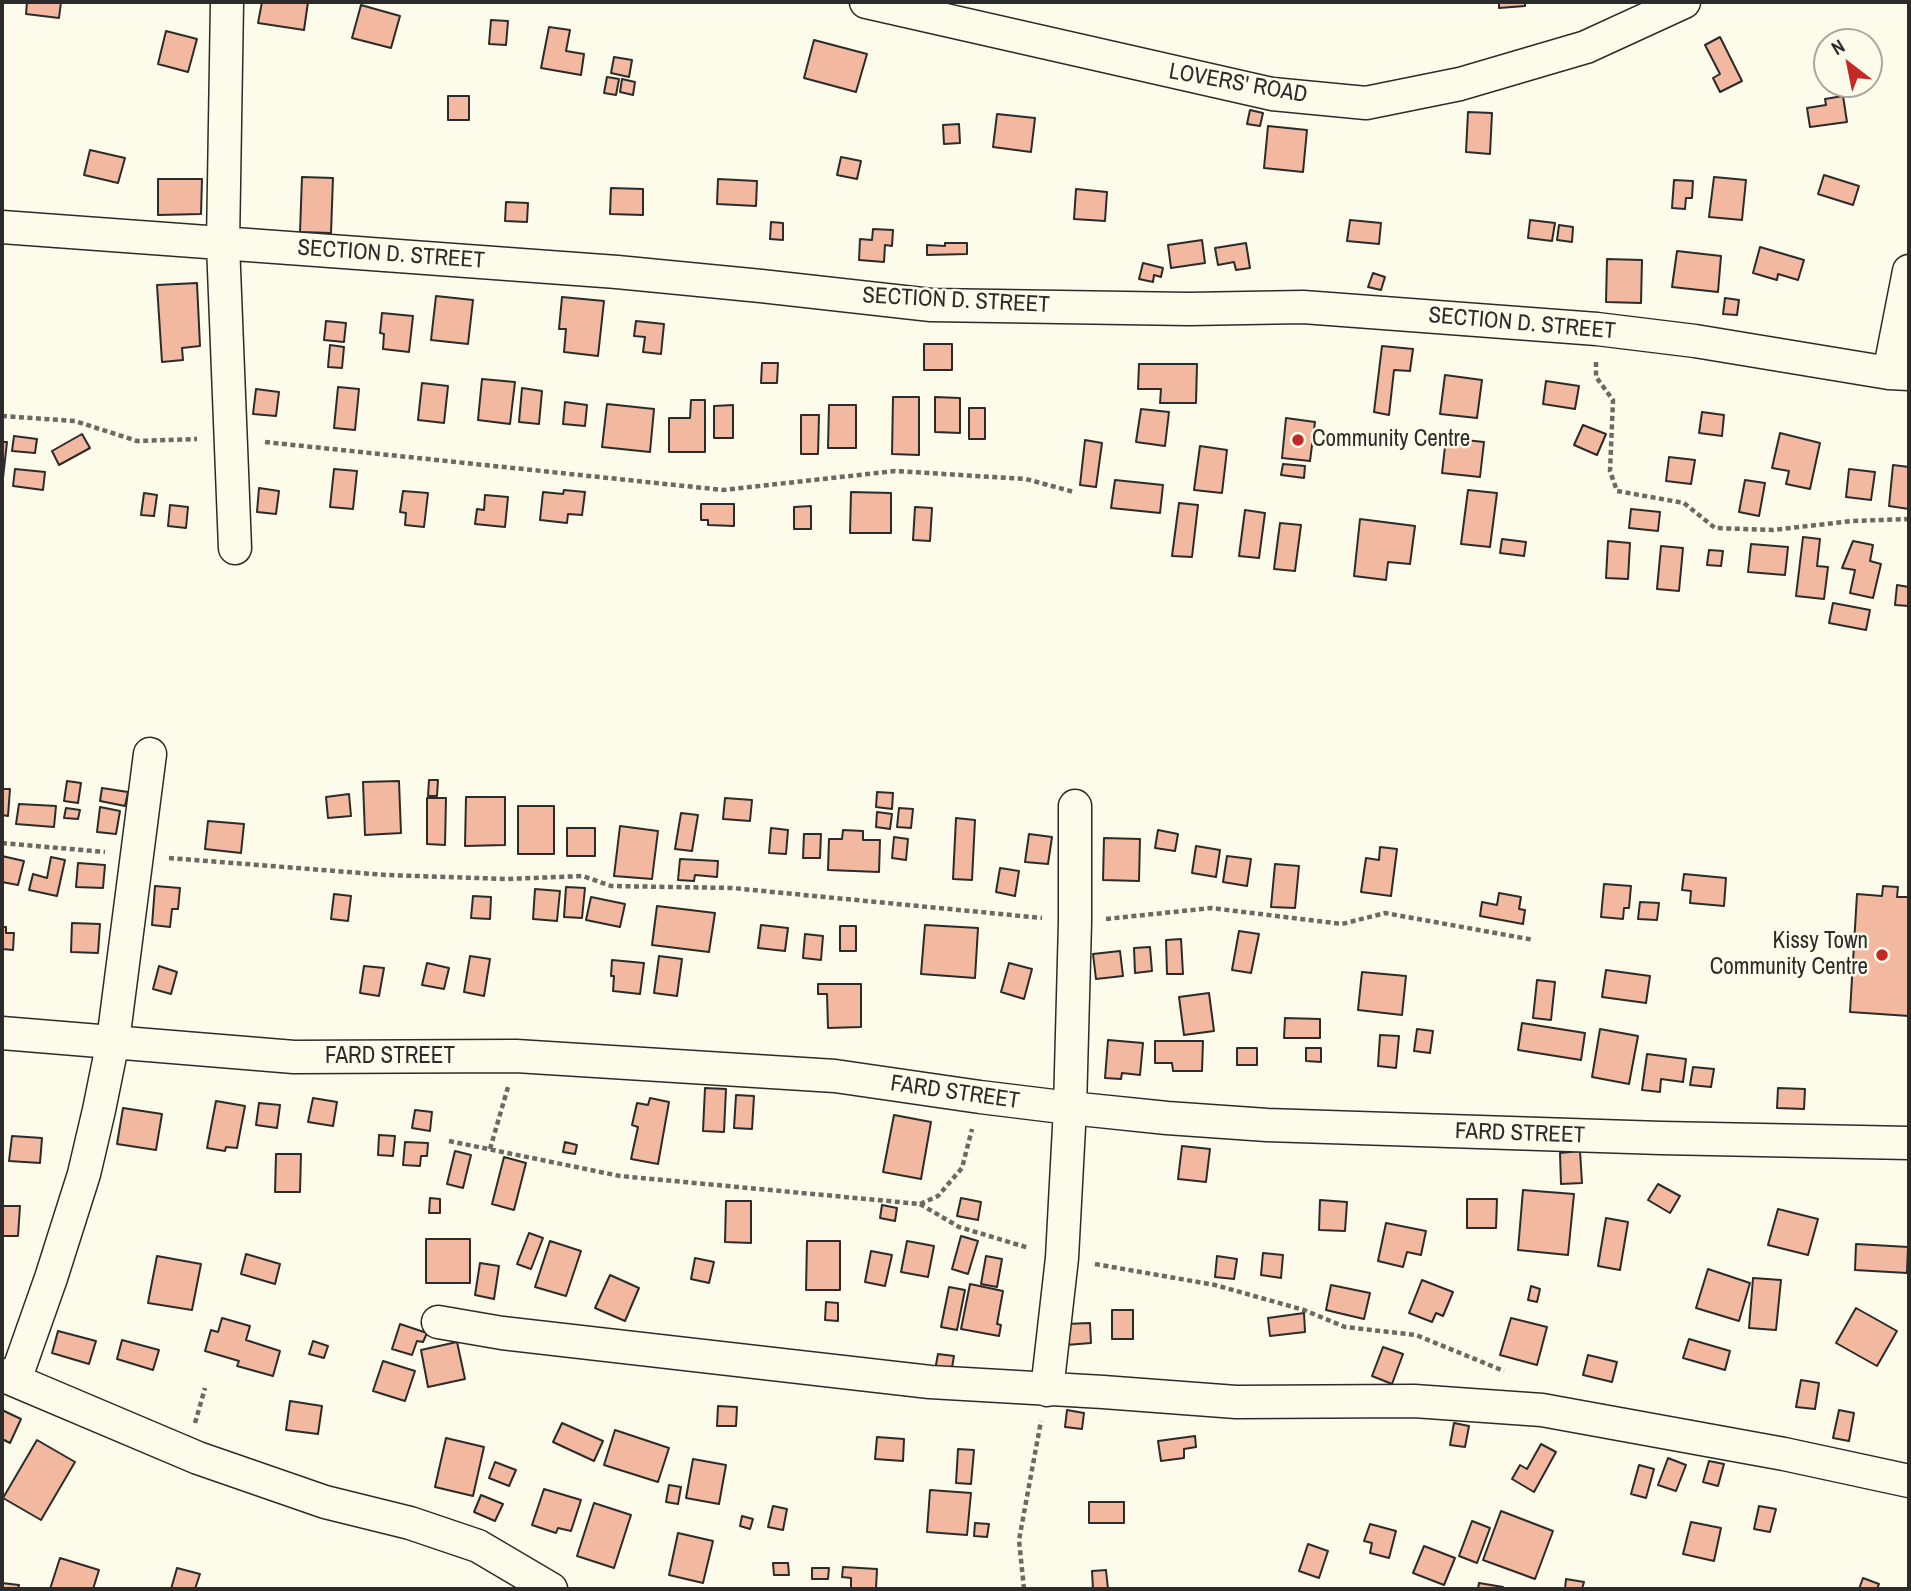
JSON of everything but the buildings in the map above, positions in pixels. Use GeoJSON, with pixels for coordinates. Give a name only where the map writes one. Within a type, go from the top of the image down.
{"type":"FeatureCollection","features":[{"type":"Feature","properties":{"kind":"street"},"geometry":{"type":"LineString","coordinates":[[226,2],[223,244],[234,548]]}},
{"type":"Feature","properties":{"kind":"street","name":"LOVERS' ROAD"},"geometry":{"type":"LineString","coordinates":[[866,2],[1272,94],[1366,103],[1460,84],[1587,47],[1684,2]]}},
{"type":"Feature","properties":{"kind":"street","name":"SECTION D. STREET"},"geometry":{"type":"LineString","coordinates":[[2,227],[617,272],[930,304],[1189,309],[1303,307],[1597,329],[1695,341],[1899,374]]}},
{"type":"Feature","properties":{"kind":"street"},"geometry":{"type":"LineString","coordinates":[[1899,374],[1909,271]]}},
{"type":"Feature","properties":{"kind":"street"},"geometry":{"type":"LineString","coordinates":[[150,754],[113,1041],[85,1174],[51,1278],[8,1378],[211,1463],[325,1502],[410,1523],[478,1546],[551,1589]]}},
{"type":"Feature","properties":{"kind":"street"},"geometry":{"type":"LineString","coordinates":[[1047,1390],[1062,1258],[1070,1108],[1075,806]]}},
{"type":"Feature","properties":{"kind":"street","name":"FARD STREET"},"geometry":{"type":"LineString","coordinates":[[2,1033],[294,1057],[516,1056],[835,1076],[1070,1108],[1267,1125],[1909,1143]]}},
{"type":"Feature","properties":{"kind":"street"},"geometry":{"type":"LineString","coordinates":[[438,1322],[502,1333],[930,1382],[1236,1402],[1414,1401],[1542,1410],[1784,1454],[1909,1481]]}},
{"type":"Feature","properties":{"kind":"path"},"geometry":{"type":"LineString","coordinates":[[1597,329],[1596,377],[1613,400],[1610,471],[1617,491],[1684,503],[1715,527],[1773,530],[1852,521],[1909,519]]}},
{"type":"Feature","properties":{"kind":"path"},"geometry":{"type":"LineString","coordinates":[[2,416],[75,421],[137,440],[230,438],[723,490],[895,471],[1026,479],[1074,492]]}},
{"type":"Feature","properties":{"kind":"path"},"geometry":{"type":"LineString","coordinates":[[2,844],[386,875],[507,879],[583,876],[611,886],[732,888],[1074,922],[1210,908],[1342,924],[1385,912],[1534,940]]}},
{"type":"Feature","properties":{"kind":"path"},"geometry":{"type":"LineString","coordinates":[[490,1149],[516,1056]]}},
{"type":"Feature","properties":{"kind":"path"},"geometry":{"type":"LineString","coordinates":[[920,1204],[938,1196],[962,1168],[980,1097]]}},
{"type":"Feature","properties":{"kind":"path"},"geometry":{"type":"LineString","coordinates":[[449,1141],[620,1176],[920,1204],[959,1227],[1062,1258],[1215,1285],[1304,1310],[1345,1327],[1416,1335],[1505,1372]]}},
{"type":"Feature","properties":{"kind":"path"},"geometry":{"type":"LineString","coordinates":[[1024,1589],[1019,1540],[1047,1390]]}},
{"type":"Feature","properties":{"kind":"place","name":"Community Centre"},"geometry":{"type":"Point","coordinates":[1298,440]}},
{"type":"Feature","properties":{"kind":"place","name":"Kissy Town Community Centre"},"geometry":{"type":"Point","coordinates":[1882,955]}}]}
